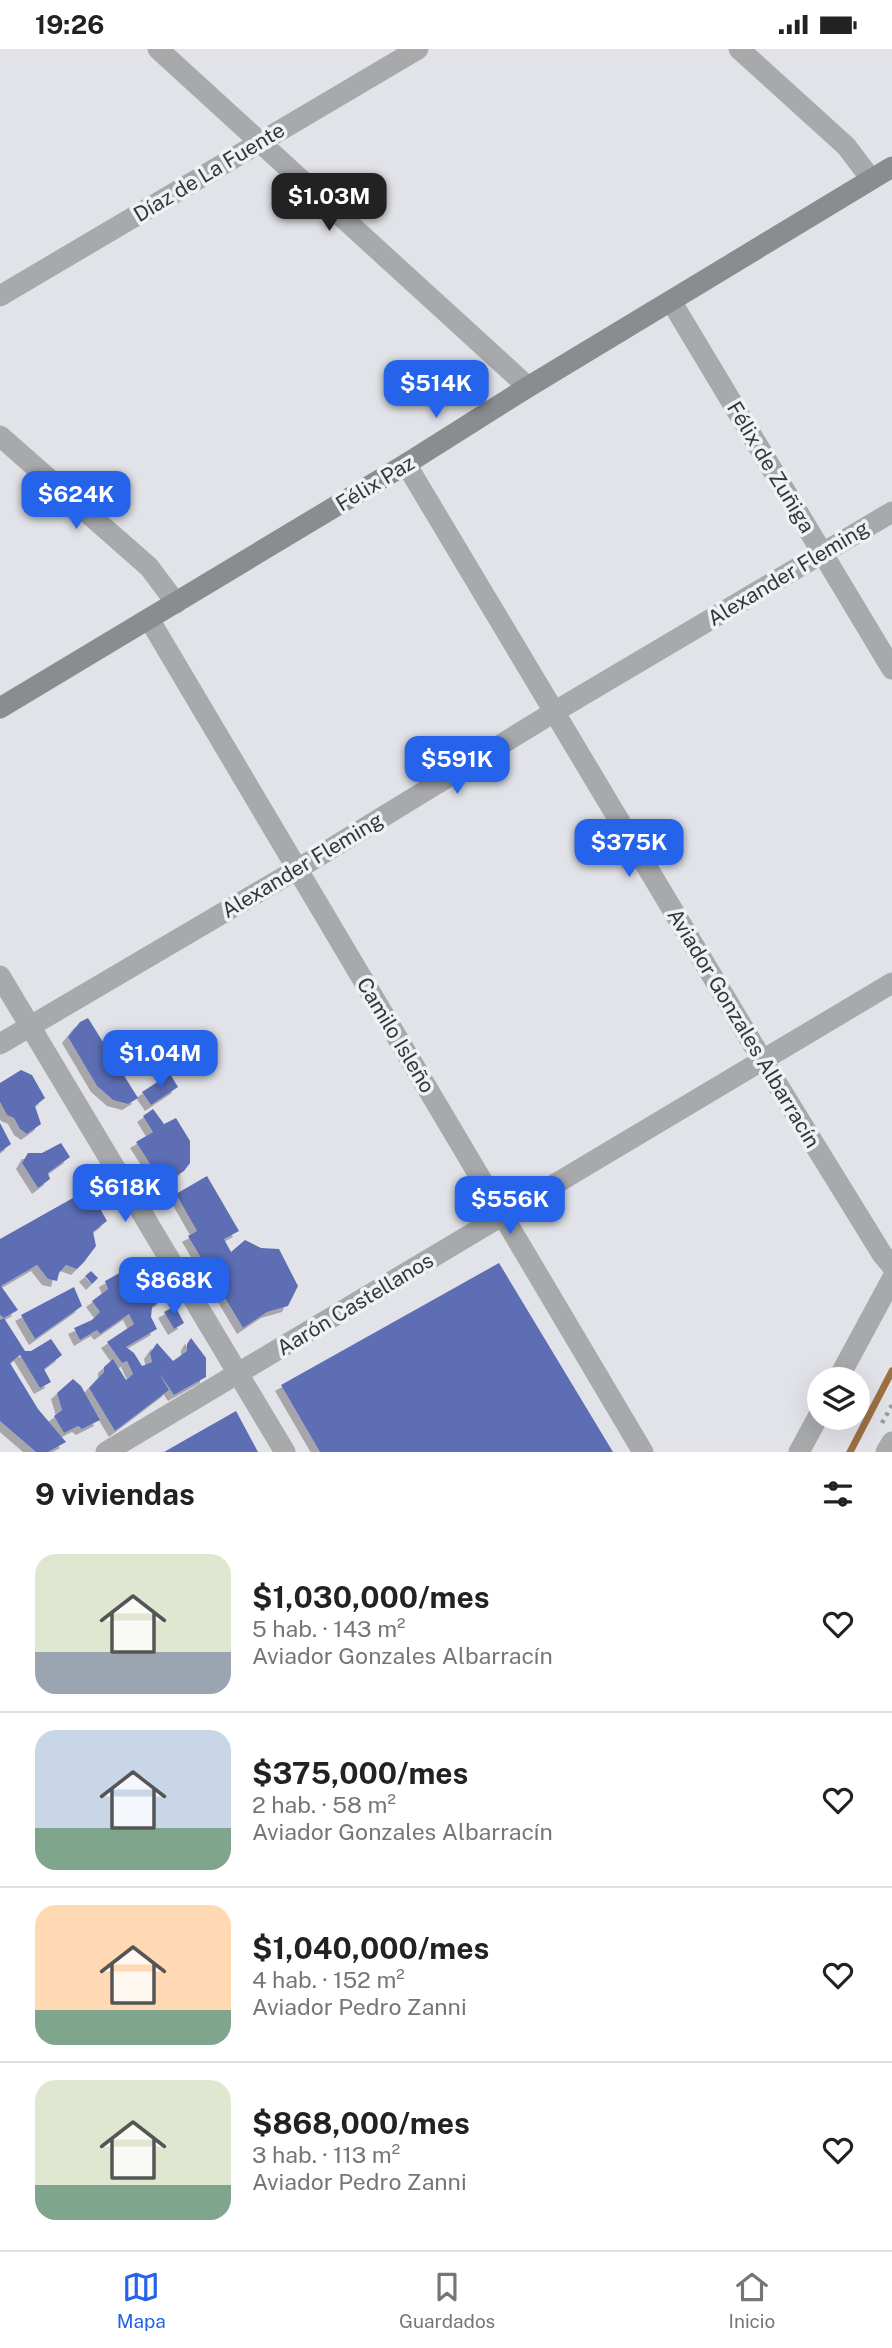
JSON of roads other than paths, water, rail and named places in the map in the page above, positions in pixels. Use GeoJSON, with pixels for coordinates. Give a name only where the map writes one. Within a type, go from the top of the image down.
{"type":"FeatureCollection","features":[{"type":"Feature","properties":{"kind":"main road","name":"Félix Paz"},"geometry":{"type":"LineString","coordinates":[[0,708],[892,167]]}},
{"type":"Feature","properties":{"kind":"street"},"geometry":{"type":"LineString","coordinates":[[158,49],[528,387]]}},
{"type":"Feature","properties":{"kind":"street","name":"Díaz de La Fuente"},"geometry":{"type":"LineString","coordinates":[[0,296],[418,49]]}},
{"type":"Feature","properties":{"kind":"street"},"geometry":{"type":"LineString","coordinates":[[739,49],[846,146],[871,179]]}},
{"type":"Feature","properties":{"kind":"street","name":"Félix de Zuñiga"},"geometry":{"type":"LineString","coordinates":[[671,301],[892,669]]}},
{"type":"Feature","properties":{"kind":"street"},"geometry":{"type":"LineString","coordinates":[[0,436],[149,567],[176,603]]}},
{"type":"Feature","properties":{"kind":"street","name":"Aviador Gonzales Albarracín"},"geometry":{"type":"LineString","coordinates":[[406,464],[763,1061],[875,1243],[892,1266]]}},
{"type":"Feature","properties":{"kind":"street","name":"Alexander Fleming"},"geometry":{"type":"LineString","coordinates":[[0,1044],[296,870],[554,712],[892,512]]}},
{"type":"Feature","properties":{"kind":"street","name":"Camilo Isleño"},"geometry":{"type":"LineString","coordinates":[[149,619],[296,870],[505,1215],[643,1452]]}},
{"type":"Feature","properties":{"kind":"street"},"geometry":{"type":"LineString","coordinates":[[0,976],[285,1452]]}},
{"type":"Feature","properties":{"kind":"street","name":"Aarón Castellanos"},"geometry":{"type":"LineString","coordinates":[[106,1452],[892,983]]}},
{"type":"Feature","properties":{"kind":"street"},"geometry":{"type":"LineString","coordinates":[[844,1367],[892,1279]]}},
{"type":"Feature","properties":{"kind":"street"},"geometry":{"type":"LineString","coordinates":[[799,1452],[811,1430]]}},
{"type":"Feature","properties":{"kind":"street"},"geometry":{"type":"LineString","coordinates":[[887,1452],[892,1441]]}},
{"type":"Feature","properties":{"kind":"waterway"},"geometry":{"type":"LineString","coordinates":[[850,1452],[892,1371]]}}]}
